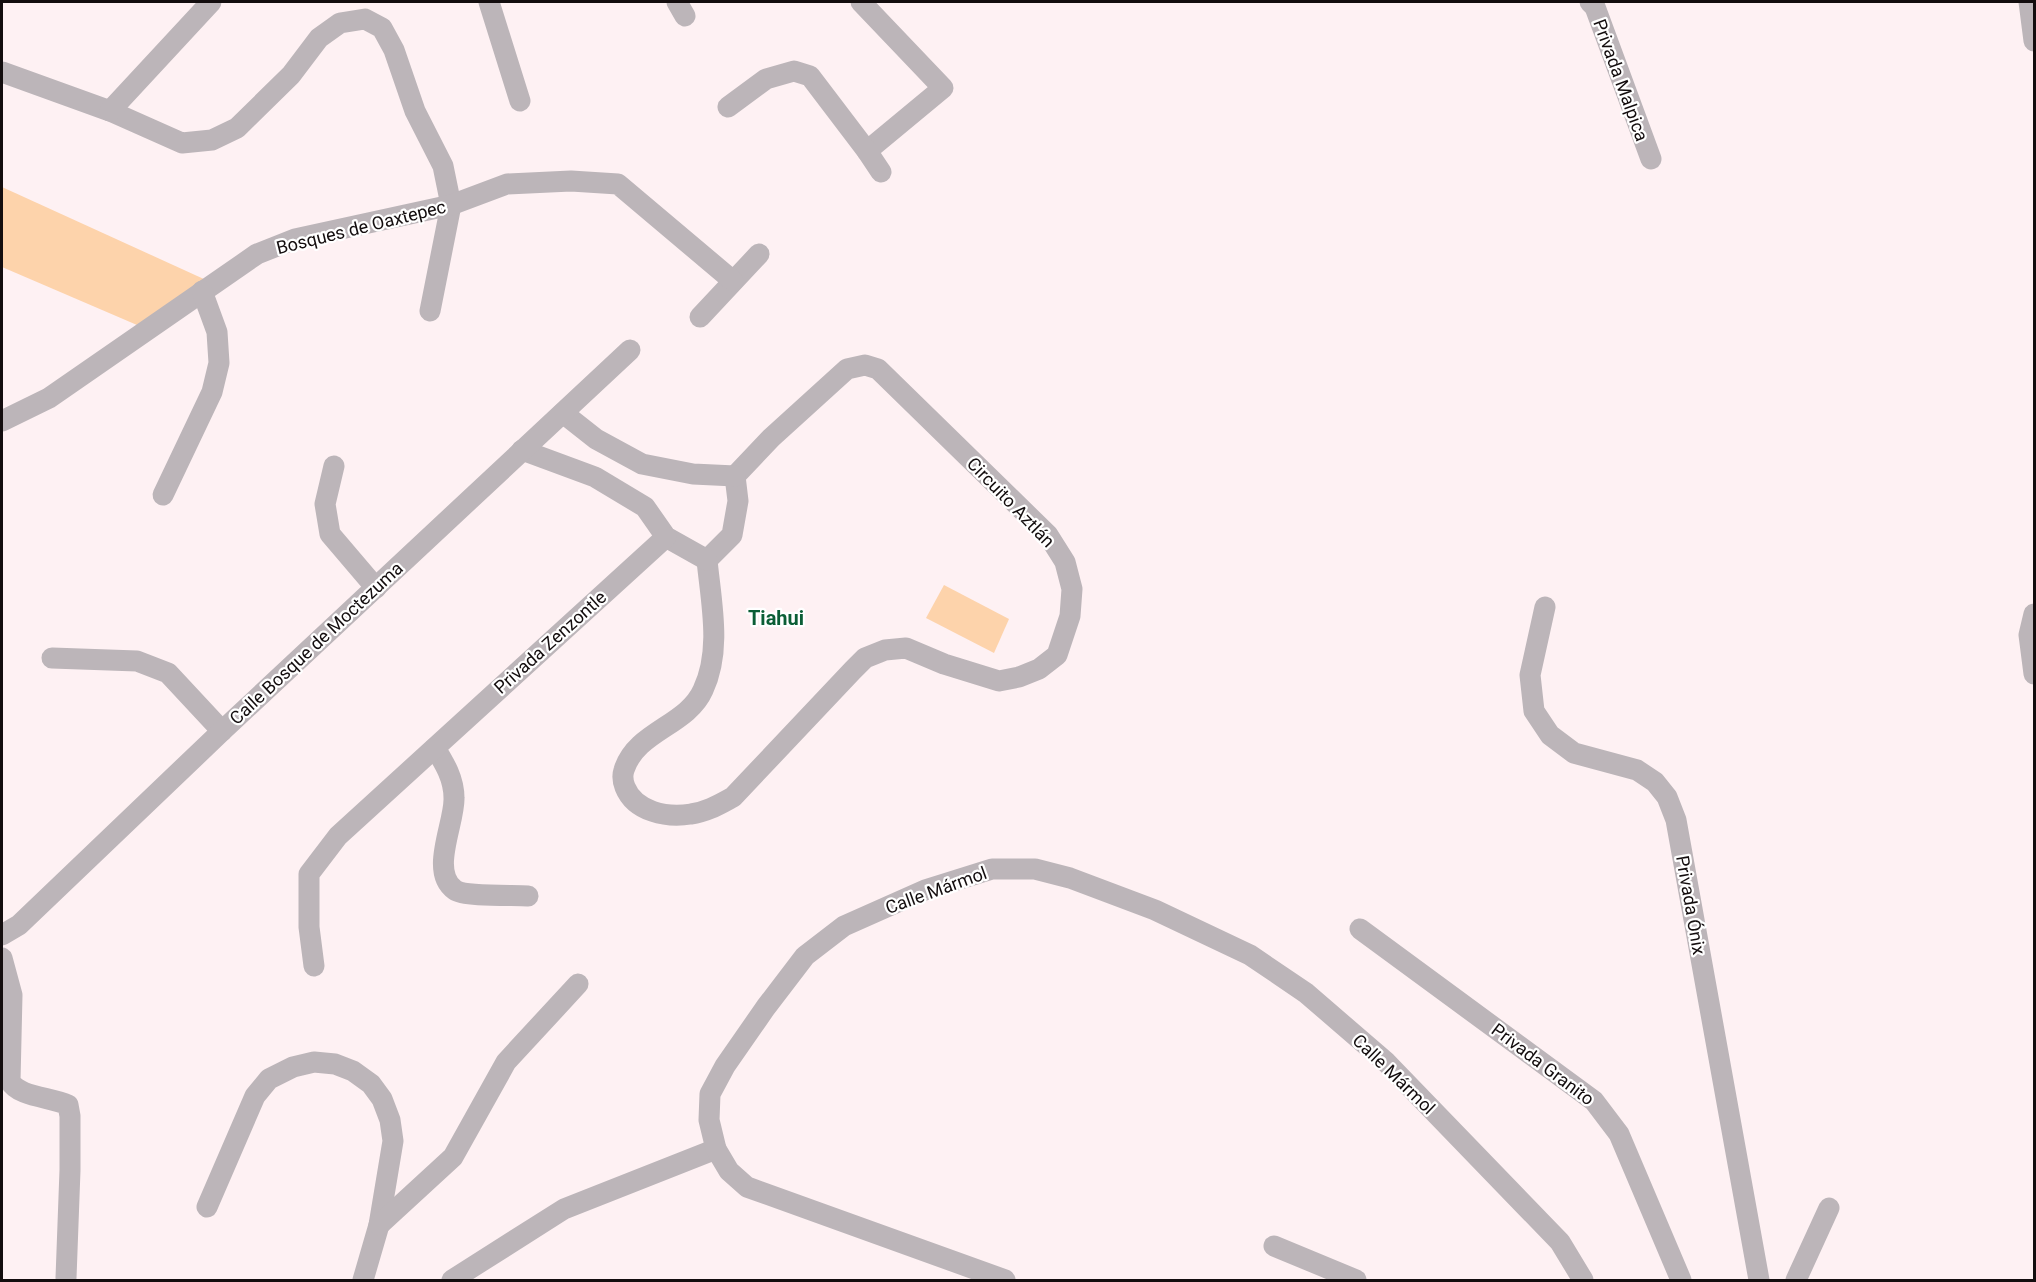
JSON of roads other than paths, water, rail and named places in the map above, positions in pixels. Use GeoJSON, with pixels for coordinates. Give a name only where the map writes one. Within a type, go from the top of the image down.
{"type":"FeatureCollection","features":[{"type":"Feature","properties":{"kind":"street"},"geometry":{"type":"LineString","coordinates":[[110,111],[211,2]]}},
{"type":"Feature","properties":{"kind":"street"},"geometry":{"type":"LineString","coordinates":[[489,2],[520,101]]}},
{"type":"Feature","properties":{"kind":"street"},"geometry":{"type":"LineString","coordinates":[[861,2],[943,88],[867,151]]}},
{"type":"Feature","properties":{"kind":"street","name":"Privada Malpica"},"geometry":{"type":"LineString","coordinates":[[1590,2],[1651,159]]}},
{"type":"Feature","properties":{"kind":"street"},"geometry":{"type":"LineString","coordinates":[[2029,2],[2034,41]]}},
{"type":"Feature","properties":{"kind":"street"},"geometry":{"type":"LineString","coordinates":[[2,72],[110,111],[182,143],[212,140],[237,128],[291,75],[319,38],[340,24],[364,19],[382,28],[394,50],[415,111],[443,166],[451,205],[430,311]]}},
{"type":"Feature","properties":{"kind":"street"},"geometry":{"type":"LineString","coordinates":[[728,107],[766,79],[794,71],[810,76],[881,172]]}},
{"type":"Feature","properties":{"kind":"street","name":"Bosques de Oaxtepec"},"geometry":{"type":"LineString","coordinates":[[2,421],[49,398],[257,254],[295,239],[451,205],[507,184],[571,181],[618,184],[734,281]]}},
{"type":"Feature","properties":{"kind":"street"},"geometry":{"type":"LineString","coordinates":[[699,316],[759,254]]}},
{"type":"Feature","properties":{"kind":"street"},"geometry":{"type":"LineString","coordinates":[[164,495],[212,392],[219,363],[217,332],[202,291]]}},
{"type":"Feature","properties":{"kind":"street","name":"Calle Bosque de Moctezuma"},"geometry":{"type":"LineString","coordinates":[[2,935],[19,925],[222,731],[630,350]]}},
{"type":"Feature","properties":{"kind":"street","name":"Circuito Aztlán"},"geometry":{"type":"LineString","coordinates":[[708,560],[714,630],[712,664],[703,692],[684,714],[639,745],[624,769],[622,780],[628,796],[640,807],[666,814],[691,814],[712,808],[733,797],[865,658],[885,650],[906,648],[944,664],[999,681],[1019,677],[1039,669],[1058,655],[1070,616],[1072,589],[1065,561],[1048,535],[878,369],[865,365],[847,369],[771,438],[735,477]]}},
{"type":"Feature","properties":{"kind":"street"},"geometry":{"type":"LineString","coordinates":[[522,450],[595,477],[645,507],[666,537],[708,560],[732,535],[738,501],[735,477],[693,474],[642,464],[596,439],[563,413]]}},
{"type":"Feature","properties":{"kind":"street"},"geometry":{"type":"LineString","coordinates":[[334,466],[325,504],[330,534],[376,588]]}},
{"type":"Feature","properties":{"kind":"street","name":"Privada Zenzontle"},"geometry":{"type":"LineString","coordinates":[[314,966],[309,927],[309,874],[338,836],[666,537]]}},
{"type":"Feature","properties":{"kind":"street","name":"Privada Ónix"},"geometry":{"type":"LineString","coordinates":[[1545,607],[1530,675],[1534,711],[1550,735],[1574,753],[1637,770],[1655,782],[1667,797],[1676,820],[1759,1281]]}},
{"type":"Feature","properties":{"kind":"street"},"geometry":{"type":"LineString","coordinates":[[2034,614],[2030,635],[2034,674]]}},
{"type":"Feature","properties":{"kind":"street"},"geometry":{"type":"LineString","coordinates":[[52,658],[137,661],[168,673],[222,731]]}},
{"type":"Feature","properties":{"kind":"street"},"geometry":{"type":"LineString","coordinates":[[435,748],[449,770],[454,799],[444,853],[445,878],[456,891],[470,894],[528,896]]}},
{"type":"Feature","properties":{"kind":"street","name":"Calle Mármol"},"geometry":{"type":"LineString","coordinates":[[1005,1281],[747,1187],[729,1171],[716,1149],[709,1120],[710,1094],[725,1066],[805,956],[844,926],[925,890],[992,869],[1035,869],[1070,878],[1155,910],[1250,955],[1306,993],[1386,1062],[1560,1242],[1583,1281]]}},
{"type":"Feature","properties":{"kind":"street","name":"Privada Granito"},"geometry":{"type":"LineString","coordinates":[[1360,929],[1594,1101],[1620,1134],[1681,1281]]}},
{"type":"Feature","properties":{"kind":"street"},"geometry":{"type":"LineString","coordinates":[[2,958],[12,995],[10,1081],[13,1088],[68,1105],[70,1170],[66,1278]]}},
{"type":"Feature","properties":{"kind":"street"},"geometry":{"type":"LineString","coordinates":[[379,1225],[453,1157],[506,1062],[578,984]]}},
{"type":"Feature","properties":{"kind":"street"},"geometry":{"type":"LineString","coordinates":[[207,1208],[255,1096],[269,1079],[293,1067],[314,1062],[335,1064],[353,1071],[371,1084],[382,1099],[390,1120],[393,1141],[379,1225],[363,1281]]}},
{"type":"Feature","properties":{"kind":"street"},"geometry":{"type":"LineString","coordinates":[[452,1281],[564,1209],[716,1149]]}},
{"type":"Feature","properties":{"kind":"street"},"geometry":{"type":"LineString","coordinates":[[1796,1281],[1829,1208]]}},
{"type":"Feature","properties":{"kind":"street"},"geometry":{"type":"LineString","coordinates":[[1274,1246],[1356,1281]]}},
{"type":"Feature","properties":{"kind":"district","name":"Tiahui"},"geometry":{"type":"Point","coordinates":[776,618]}}]}
